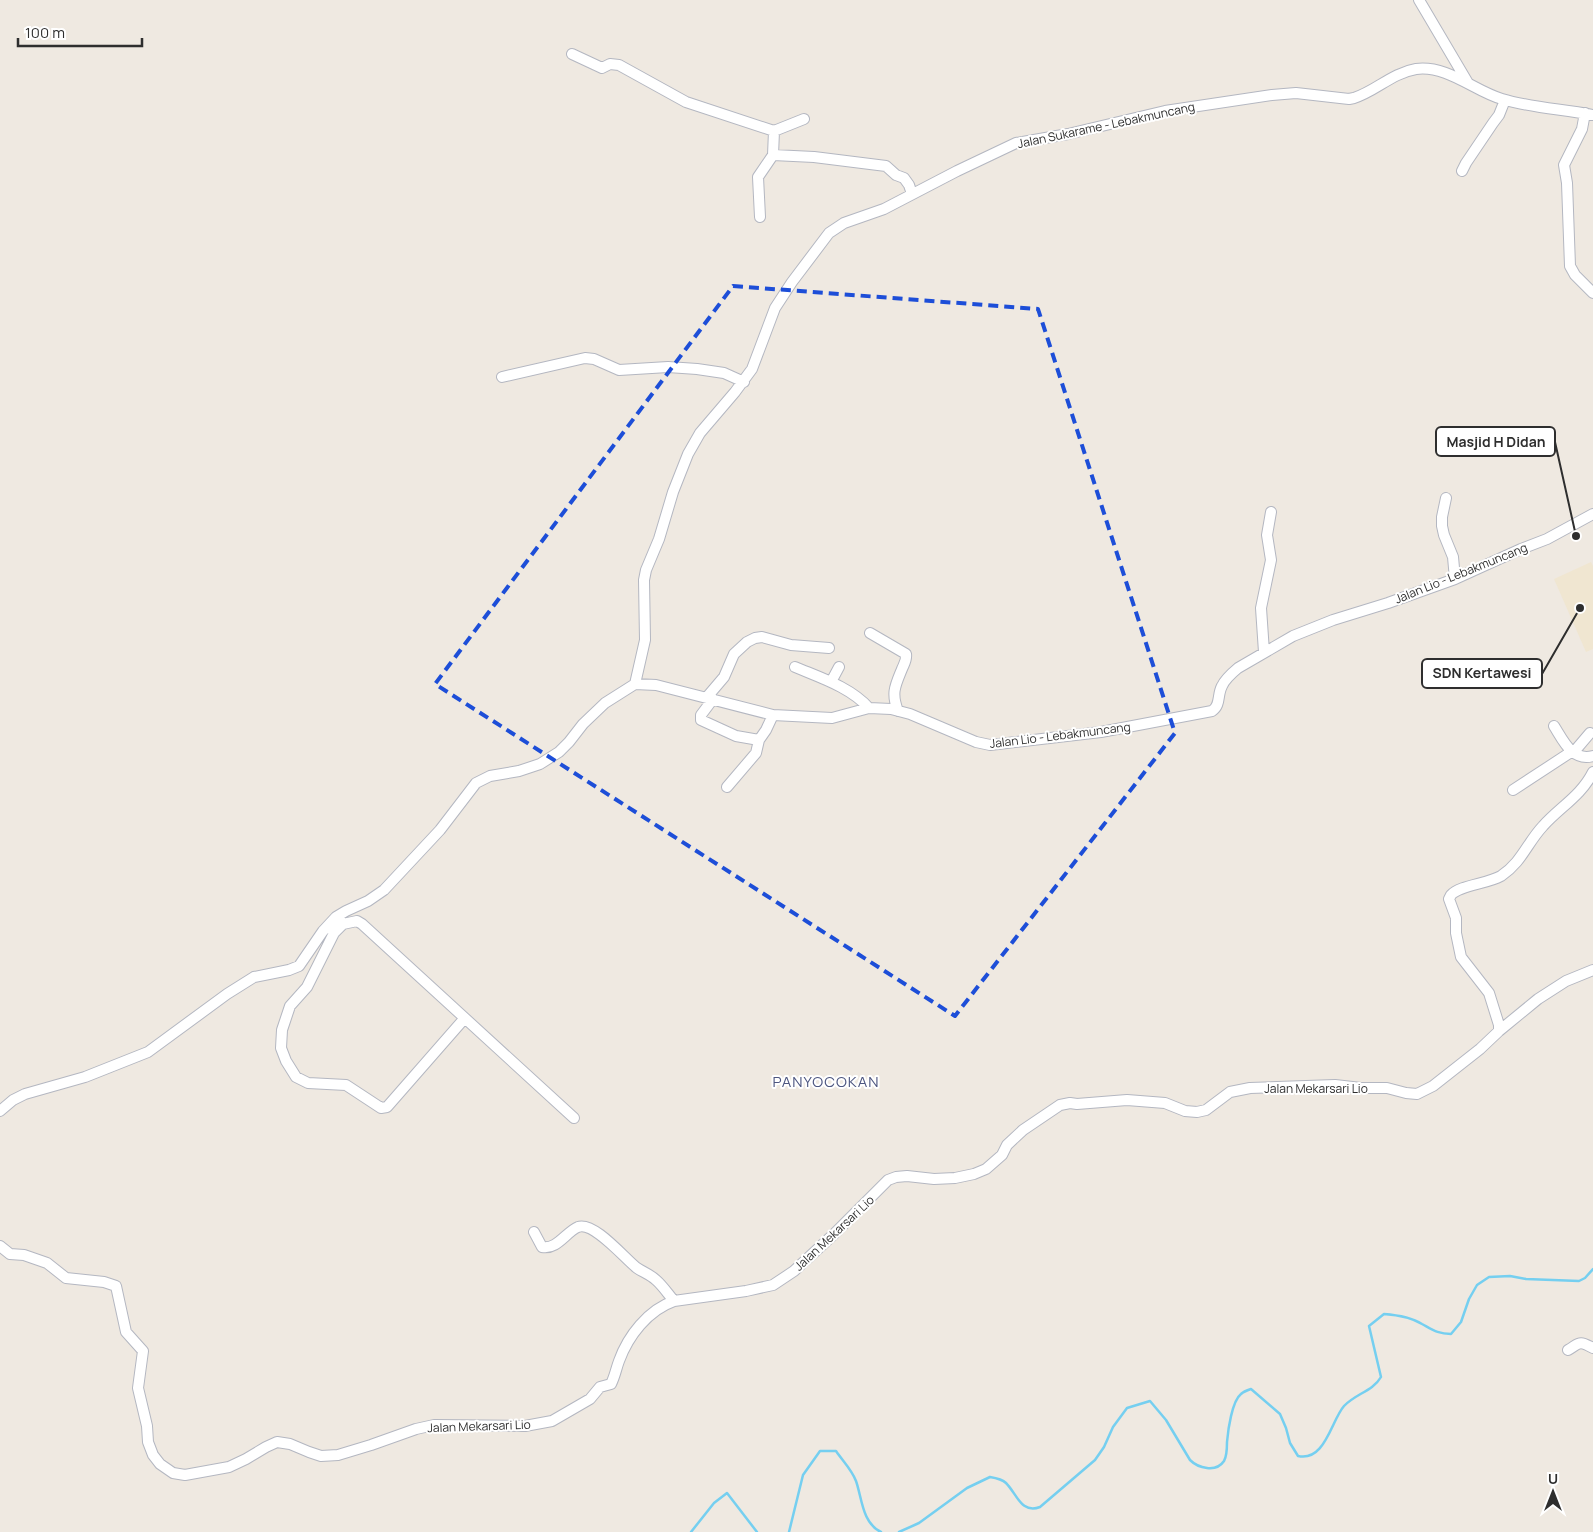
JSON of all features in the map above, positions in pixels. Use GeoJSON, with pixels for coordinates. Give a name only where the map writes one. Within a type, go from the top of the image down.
{"type":"FeatureCollection","features":[{"type":"Feature","properties":{"kind":"street"},"geometry":{"type":"LineString","coordinates":[[1419,0],[1468,83]]}},
{"type":"Feature","properties":{"kind":"street"},"geometry":{"type":"LineString","coordinates":[[572,54],[600,68],[610,64],[619,65],[686,102],[774,130],[804,119]]}},
{"type":"Feature","properties":{"kind":"street","name":"Jalan Sukarame - Lebakmuncang"},"geometry":{"type":"LineString","coordinates":[[636,684],[645,640],[644,580],[646,570],[659,539],[688,454],[700,433],[744,382],[752,369],[775,308],[829,233],[844,223],[884,209],[1016,143],[1068,134],[1148,114],[1282,94],[1354,98],[1398,74],[1420,69],[1438,72],[1506,100],[1589,114]]}},
{"type":"Feature","properties":{"kind":"street"},"geometry":{"type":"LineString","coordinates":[[1462,171],[1474,150],[1499,115],[1506,100]]}},
{"type":"Feature","properties":{"kind":"street"},"geometry":{"type":"LineString","coordinates":[[1589,114],[1565,162],[1564,169],[1567,183],[1570,266],[1575,275],[1588,281],[1593,293]]}},
{"type":"Feature","properties":{"kind":"street"},"geometry":{"type":"LineString","coordinates":[[760,217],[758,177],[773,155],[774,130]]}},
{"type":"Feature","properties":{"kind":"street"},"geometry":{"type":"LineString","coordinates":[[773,155],[814,157],[886,166],[896,175],[904,178],[912,194]]}},
{"type":"Feature","properties":{"kind":"street"},"geometry":{"type":"LineString","coordinates":[[502,377],[585,358],[594,359],[619,370],[668,367],[697,368],[724,372],[744,382]]}},
{"type":"Feature","properties":{"kind":"street"},"geometry":{"type":"LineString","coordinates":[[1446,498],[1442,526],[1453,556],[1455,578]]}},
{"type":"Feature","properties":{"kind":"street"},"geometry":{"type":"LineString","coordinates":[[1264,652],[1261,608],[1271,560],[1268,535],[1271,512]]}},
{"type":"Feature","properties":{"kind":"street","name":"Jalan Lio - Lebakmuncang"},"geometry":{"type":"LineString","coordinates":[[636,684],[656,685],[773,715],[832,718],[869,708],[898,711],[910,714],[976,742],[990,745],[1101,732],[1212,711],[1217,707],[1220,688],[1238,668],[1293,636],[1333,620],[1388,603],[1455,578],[1547,539],[1593,514]]}},
{"type":"Feature","properties":{"kind":"street"},"geometry":{"type":"LineString","coordinates":[[870,633],[906,654],[906,660],[894,688],[894,701],[898,711]]}},
{"type":"Feature","properties":{"kind":"street"},"geometry":{"type":"LineString","coordinates":[[759,740],[736,736],[702,721],[701,715],[724,677],[734,654],[747,642],[762,637],[790,645],[829,648]]}},
{"type":"Feature","properties":{"kind":"street"},"geometry":{"type":"LineString","coordinates":[[795,667],[854,694],[869,708]]}},
{"type":"Feature","properties":{"kind":"street"},"geometry":{"type":"LineString","coordinates":[[831,682],[839,667]]}},
{"type":"Feature","properties":{"kind":"street"},"geometry":{"type":"LineString","coordinates":[[464,1019],[387,1107],[381,1108],[346,1085],[308,1083],[296,1077],[286,1061],[281,1048],[285,1017],[290,1006],[306,987],[346,911],[368,901],[384,890],[440,830],[476,783],[490,776],[530,768],[548,760],[570,742],[583,724],[605,703],[636,684]]}},
{"type":"Feature","properties":{"kind":"street"},"geometry":{"type":"LineString","coordinates":[[728,787],[756,753],[759,740],[773,715]]}},
{"type":"Feature","properties":{"kind":"street"},"geometry":{"type":"LineString","coordinates":[[1554,726],[1572,753],[1585,758],[1593,756]]}},
{"type":"Feature","properties":{"kind":"street"},"geometry":{"type":"LineString","coordinates":[[1513,790],[1572,753],[1590,733]]}},
{"type":"Feature","properties":{"kind":"street"},"geometry":{"type":"LineString","coordinates":[[1499,1031],[1499,1025],[1488,993],[1461,957],[1456,933],[1456,918],[1449,899],[1451,895],[1459,890],[1501,876],[1518,861],[1542,826],[1578,794],[1593,772]]}},
{"type":"Feature","properties":{"kind":"street"},"geometry":{"type":"LineString","coordinates":[[0,1111],[13,1100],[25,1094],[85,1077],[148,1052],[227,994],[254,977],[289,970],[298,966],[323,931],[340,920],[357,921],[362,924],[574,1118]]}},
{"type":"Feature","properties":{"kind":"street","name":"Jalan Mekarsari Lio"},"geometry":{"type":"LineString","coordinates":[[0,1246],[10,1254],[24,1255],[46,1264],[66,1278],[104,1282],[116,1286],[126,1332],[143,1351],[138,1388],[147,1426],[148,1442],[160,1464],[173,1473],[185,1475],[229,1467],[277,1442],[290,1444],[321,1456],[338,1455],[416,1428],[434,1425],[525,1426],[552,1421],[595,1396],[600,1387],[611,1384],[628,1342],[641,1323],[664,1304],[773,1285],[794,1271],[888,1180],[907,1176],[934,1179],[955,1178],[986,1169],[1002,1155],[1007,1145],[1023,1130],[1060,1105],[1127,1100],[1165,1103],[1185,1111],[1197,1112],[1206,1110],[1230,1092],[1250,1088],[1335,1086],[1387,1088],[1417,1094],[1433,1086],[1538,999],[1566,981],[1593,970]]}},
{"type":"Feature","properties":{"kind":"street"},"geometry":{"type":"LineString","coordinates":[[534,1232],[542,1247],[546,1248],[556,1244],[579,1227],[593,1230],[637,1268],[653,1277],[674,1301]]}},
{"type":"Feature","properties":{"kind":"street"},"geometry":{"type":"LineString","coordinates":[[1568,1350],[1578,1342],[1593,1348]]}},
{"type":"Feature","properties":{"kind":"highlighted area"},"geometry":{"type":"Polygon","coordinates":[[[733,286],[1038,309],[1175,733],[955,1016],[435,684],[733,286]]]}},
{"type":"Feature","properties":{"kind":"shaded area"},"geometry":{"type":"Polygon","coordinates":[[[1591,562],[1593,566],[1593,649],[1586,652],[1554,579],[1591,562]]]}},
{"type":"Feature","properties":{"kind":"waterway"},"geometry":{"type":"LineString","coordinates":[[899,1532],[919,1523],[967,1488],[990,1477],[1004,1482],[1010,1487],[1020,1502],[1028,1508],[1040,1507],[1095,1460],[1104,1447],[1113,1427],[1127,1408],[1150,1401],[1166,1420],[1190,1460],[1202,1467],[1216,1467],[1224,1461],[1229,1423],[1235,1403],[1241,1394],[1251,1389],[1280,1414],[1290,1443],[1298,1456],[1307,1456],[1315,1453],[1326,1439],[1344,1406],[1373,1386],[1381,1377],[1369,1326],[1384,1314],[1409,1318],[1436,1331],[1451,1334],[1461,1322],[1469,1299],[1477,1285],[1489,1277],[1510,1276],[1526,1279],[1579,1281],[1585,1278],[1593,1269]]}},
{"type":"Feature","properties":{"kind":"waterway"},"geometry":{"type":"LineString","coordinates":[[789,1532],[803,1475],[820,1451],[836,1451],[847,1465],[856,1481],[866,1516],[870,1523],[881,1532]]}},
{"type":"Feature","properties":{"kind":"waterway"},"geometry":{"type":"LineString","coordinates":[[691,1532],[714,1503],[727,1493],[757,1532]]}},
{"type":"Feature","properties":{"kind":"place","name":"Masjid H Didan"},"geometry":{"type":"Point","coordinates":[1576,536]}},
{"type":"Feature","properties":{"kind":"place","name":"SDN Kertawesi"},"geometry":{"type":"Point","coordinates":[1580,608]}},
{"type":"Feature","properties":{"kind":"district","name":"PANYOCOKAN"},"geometry":{"type":"Point","coordinates":[826,1081]}}]}
